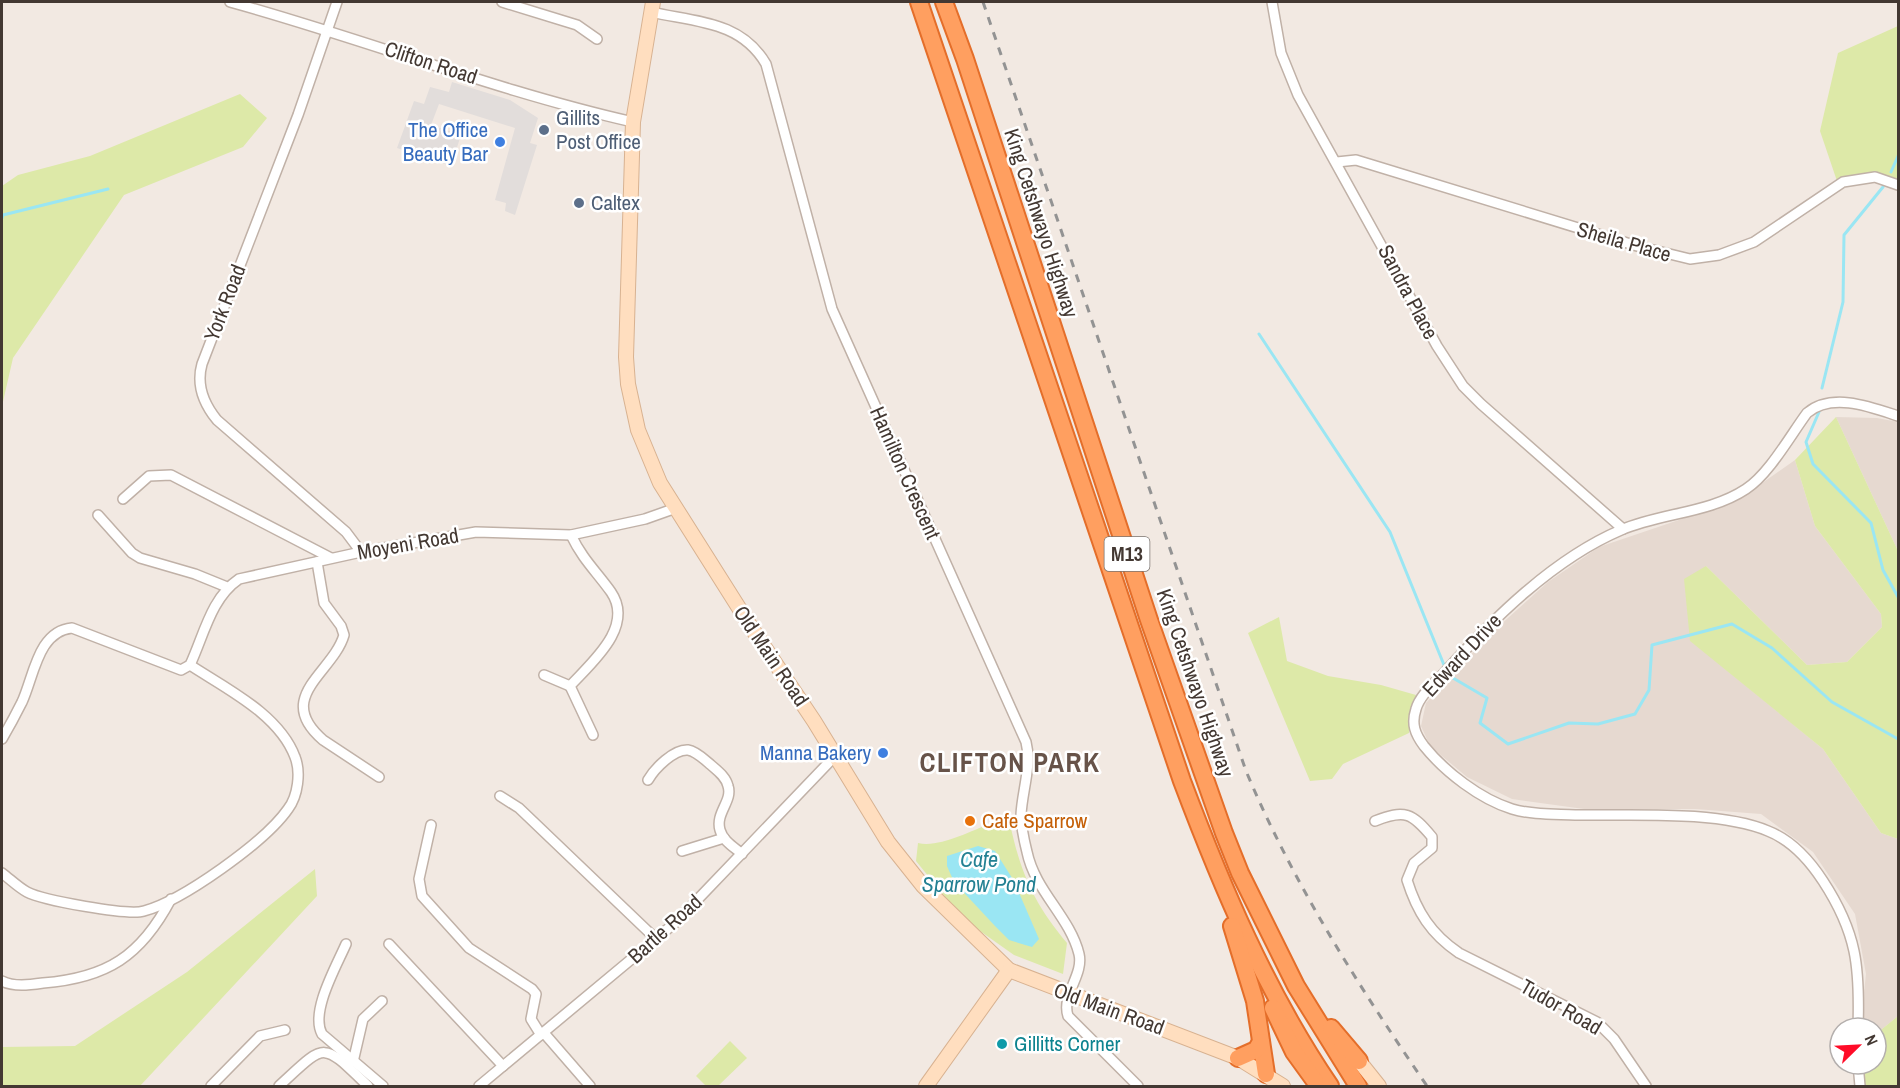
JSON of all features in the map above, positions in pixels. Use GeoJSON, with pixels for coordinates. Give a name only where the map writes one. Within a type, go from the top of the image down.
{"type":"FeatureCollection","features":[{"type":"Feature","properties":{"kind":"highway","name":"King Cetshwayo Highway"},"geometry":{"type":"LineString","coordinates":[[919,2],[1179,770],[1215,868],[1268,980],[1329,1086]]}},
{"type":"Feature","properties":{"kind":"highway","name":"King Cetshwayo Highway"},"geometry":{"type":"LineString","coordinates":[[944,2],[965,59],[1041,297],[1194,755],[1240,873],[1296,986],[1358,1086]]}},
{"type":"Feature","properties":{"kind":"highway"},"geometry":{"type":"LineString","coordinates":[[1215,868],[1255,1001],[1266,1074]]}},
{"type":"Feature","properties":{"kind":"highway"},"geometry":{"type":"LineString","coordinates":[[1268,980],[1272,1006],[1281,1029],[1302,1065],[1320,1086]]}},
{"type":"Feature","properties":{"kind":"highway"},"geometry":{"type":"LineString","coordinates":[[1296,986],[1359,1061]]}},
{"type":"Feature","properties":{"kind":"highway"},"geometry":{"type":"LineString","coordinates":[[1238,1058],[1256,1050],[1261,1042]]}},
{"type":"Feature","properties":{"kind":"street","name":"Clifton Road"},"geometry":{"type":"LineString","coordinates":[[230,2],[328,29],[561,104],[633,122]]}},
{"type":"Feature","properties":{"kind":"street","name":"York Road"},"geometry":{"type":"LineString","coordinates":[[337,2],[298,115],[202,364],[200,378],[206,404],[217,420],[346,532],[361,552]]}},
{"type":"Feature","properties":{"kind":"street"},"geometry":{"type":"LineString","coordinates":[[502,2],[577,25],[597,39]]}},
{"type":"Feature","properties":{"kind":"street","name":"Sandra Place"},"geometry":{"type":"LineString","coordinates":[[1272,2],[1286,69],[1309,116],[1337,162],[1437,346],[1463,386],[1623,529]]}},
{"type":"Feature","properties":{"kind":"street","name":"Old Main Road"},"geometry":{"type":"LineString","coordinates":[[652,7],[633,122],[627,318],[628,384],[642,444],[676,508],[888,842],[949,913],[1009,970],[1069,995],[1238,1058],[1283,1086]]}},
{"type":"Feature","properties":{"kind":"street","name":"Hamilton Crescent"},"geometry":{"type":"LineString","coordinates":[[652,7],[736,33],[753,45],[769,73],[832,309],[1026,742],[1028,764],[1022,815],[1023,831],[1033,871],[1042,890],[1069,930],[1080,956],[1069,995]]}},
{"type":"Feature","properties":{"kind":"street","name":"Sheila Place"},"geometry":{"type":"LineString","coordinates":[[1337,162],[1356,160],[1690,260],[1719,255],[1754,242],[1843,182],[1875,177],[1899,185]]}},
{"type":"Feature","properties":{"kind":"street","name":"Edward Drive"},"geometry":{"type":"LineString","coordinates":[[1858,1016],[1858,962],[1850,934],[1830,893],[1813,867],[1790,844],[1771,832],[1734,822],[1543,814],[1514,809],[1496,802],[1466,783],[1432,755],[1417,736],[1414,721],[1419,700],[1478,637],[1531,587],[1598,542],[1623,529],[1718,502],[1744,491],[1760,477],[1807,413],[1815,407],[1840,402],[1899,416]]}},
{"type":"Feature","properties":{"kind":"street"},"geometry":{"type":"LineString","coordinates":[[123,500],[149,476],[171,475],[331,558]]}},
{"type":"Feature","properties":{"kind":"street","name":"Moyeni Road"},"geometry":{"type":"LineString","coordinates":[[227,587],[239,579],[361,552],[476,532],[571,535],[656,516],[676,508]]}},
{"type":"Feature","properties":{"kind":"street"},"geometry":{"type":"LineString","coordinates":[[2,739],[22,701],[42,649],[54,634],[72,628],[178,670],[190,665],[213,609],[227,587],[195,574],[140,558],[132,553],[98,514]]}},
{"type":"Feature","properties":{"kind":"street"},"geometry":{"type":"LineString","coordinates":[[570,686],[604,647],[616,628],[619,613],[613,595],[587,565],[571,535]]}},
{"type":"Feature","properties":{"kind":"street"},"geometry":{"type":"LineString","coordinates":[[317,561],[324,603],[341,626],[344,635],[307,688],[304,700],[307,717],[316,734],[323,741],[379,777]]}},
{"type":"Feature","properties":{"kind":"street"},"geometry":{"type":"LineString","coordinates":[[2,873],[35,895],[111,910],[144,911],[208,879],[283,816],[293,800],[298,778],[294,755],[277,729],[251,706],[190,665]]}},
{"type":"Feature","properties":{"kind":"street"},"geometry":{"type":"LineString","coordinates":[[544,675],[570,686],[592,735]]}},
{"type":"Feature","properties":{"kind":"street"},"geometry":{"type":"LineString","coordinates":[[648,780],[658,766],[682,751],[692,751],[702,758],[720,773],[729,788],[719,817],[724,838],[742,854]]}},
{"type":"Feature","properties":{"kind":"street","name":"Bartle Road"},"geometry":{"type":"LineString","coordinates":[[479,1086],[656,939],[742,854],[835,756]]}},
{"type":"Feature","properties":{"kind":"street"},"geometry":{"type":"LineString","coordinates":[[500,796],[515,804],[656,939]]}},
{"type":"Feature","properties":{"kind":"street","name":"Tudor Road"},"geometry":{"type":"LineString","coordinates":[[1376,820],[1394,813],[1408,814],[1432,837],[1432,848],[1409,869],[1407,880],[1414,903],[1427,926],[1442,942],[1597,1022],[1614,1039],[1646,1086]]}},
{"type":"Feature","properties":{"kind":"street"},"geometry":{"type":"LineString","coordinates":[[431,825],[419,879],[420,893],[469,948],[532,989],[536,994],[531,1021],[590,1086]]}},
{"type":"Feature","properties":{"kind":"street"},"geometry":{"type":"LineString","coordinates":[[682,851],[724,838]]}},
{"type":"Feature","properties":{"kind":"street"},"geometry":{"type":"LineString","coordinates":[[2,981],[10,985],[46,983],[80,977],[108,967],[150,935],[171,899]]}},
{"type":"Feature","properties":{"kind":"street"},"geometry":{"type":"LineString","coordinates":[[346,944],[317,1018],[322,1034],[383,1086]]}},
{"type":"Feature","properties":{"kind":"street"},"geometry":{"type":"LineString","coordinates":[[389,944],[503,1066]]}},
{"type":"Feature","properties":{"kind":"street"},"geometry":{"type":"LineString","coordinates":[[926,1086],[1009,970]]}},
{"type":"Feature","properties":{"kind":"street"},"geometry":{"type":"LineString","coordinates":[[1069,995],[1066,1008],[1070,1020],[1138,1086]]}},
{"type":"Feature","properties":{"kind":"street"},"geometry":{"type":"LineString","coordinates":[[353,1062],[363,1019],[382,1001]]}},
{"type":"Feature","properties":{"kind":"street"},"geometry":{"type":"LineString","coordinates":[[211,1086],[261,1036],[285,1030]]}},
{"type":"Feature","properties":{"kind":"street"},"geometry":{"type":"LineString","coordinates":[[279,1086],[312,1056],[326,1052],[336,1055],[368,1086]]}},
{"type":"Feature","properties":{"kind":"street"},"geometry":{"type":"LineString","coordinates":[[1359,1061],[1378,1086]]}},
{"type":"Feature","properties":{"kind":"shaded area"},"geometry":{"type":"Polygon","coordinates":[[[452,82],[510,100],[538,118],[530,143],[537,145],[515,215],[505,211],[506,203],[495,200],[515,128],[439,104],[431,125],[461,135],[451,166],[397,148],[414,101],[424,104],[430,87],[449,92],[452,82]]]}},
{"type":"Feature","properties":{"kind":"shaded area"},"geometry":{"type":"Polygon","coordinates":[[[1836,417],[1877,418],[1898,422],[1898,551],[1836,417]]]}},
{"type":"Feature","properties":{"kind":"shaded area"},"geometry":{"type":"Polygon","coordinates":[[[1795,460],[1815,526],[1881,614],[1882,627],[1847,662],[1807,665],[1706,566],[1690,640],[1823,749],[1881,833],[1898,839],[1898,1016],[1888,1024],[1888,1016],[1861,1016],[1866,974],[1855,914],[1813,852],[1761,814],[1695,809],[1584,809],[1512,799],[1467,777],[1430,746],[1421,726],[1426,703],[1488,636],[1548,582],[1599,547],[1738,500],[1795,460]]]}},
{"type":"Feature","properties":{"kind":"green space"},"geometry":{"type":"Polygon","coordinates":[[[1898,26],[1898,185],[1886,179],[1838,184],[1820,131],[1838,53],[1898,26]]]}},
{"type":"Feature","properties":{"kind":"green space"},"geometry":{"type":"Polygon","coordinates":[[[240,94],[267,118],[243,147],[124,195],[13,358],[2,406],[2,186],[18,175],[90,156],[240,94]]]}},
{"type":"Feature","properties":{"kind":"green space"},"geometry":{"type":"Polygon","coordinates":[[[1836,417],[1898,551],[1898,839],[1881,833],[1823,749],[1690,641],[1684,579],[1706,566],[1807,665],[1847,662],[1882,627],[1881,614],[1815,526],[1795,460],[1836,417]]]}},
{"type":"Feature","properties":{"kind":"green space"},"geometry":{"type":"Polygon","coordinates":[[[1279,617],[1287,661],[1328,676],[1381,685],[1416,695],[1411,707],[1409,733],[1343,764],[1332,779],[1310,781],[1248,633],[1279,617]]]}},
{"type":"Feature","properties":{"kind":"green space"},"geometry":{"type":"Polygon","coordinates":[[[990,824],[1010,824],[1030,888],[1067,943],[1063,974],[1014,955],[963,919],[916,861],[918,843],[945,841],[990,824]]]}},
{"type":"Feature","properties":{"kind":"green space"},"geometry":{"type":"Polygon","coordinates":[[[315,869],[317,896],[140,1086],[2,1086],[2,1047],[75,1046],[187,972],[315,869]]]}},
{"type":"Feature","properties":{"kind":"green space"},"geometry":{"type":"Polygon","coordinates":[[[1898,1016],[1898,1086],[1864,1086],[1863,1076],[1888,1076],[1888,1024],[1898,1016]]]}},
{"type":"Feature","properties":{"kind":"green space"},"geometry":{"type":"Polygon","coordinates":[[[730,1041],[747,1058],[718,1086],[706,1086],[696,1076],[730,1041]]]}},
{"type":"Feature","properties":{"kind":"water","name":"Cafe Sparrow Pond"},"geometry":{"type":"Polygon","coordinates":[[[978,846],[995,851],[1014,881],[1039,939],[1032,947],[1009,940],[954,882],[947,866],[947,856],[978,846]]]}},
{"type":"Feature","properties":{"kind":"waterway"},"geometry":{"type":"LineString","coordinates":[[1891,172],[1898,156]]}},
{"type":"Feature","properties":{"kind":"waterway"},"geometry":{"type":"LineString","coordinates":[[1822,388],[1843,302],[1844,235],[1883,187]]}},
{"type":"Feature","properties":{"kind":"waterway"},"geometry":{"type":"LineString","coordinates":[[2,218],[3,215],[108,189]]}},
{"type":"Feature","properties":{"kind":"waterway"},"geometry":{"type":"LineString","coordinates":[[1259,334],[1390,532],[1444,665]]}},
{"type":"Feature","properties":{"kind":"waterway"},"geometry":{"type":"LineString","coordinates":[[1819,412],[1806,442],[1813,464],[1871,523],[1883,570],[1898,597]]}},
{"type":"Feature","properties":{"kind":"waterway"},"geometry":{"type":"LineString","coordinates":[[1453,678],[1487,698],[1480,723],[1508,744],[1569,723],[1598,724],[1635,714],[1649,690],[1652,645],[1732,624],[1772,648],[1832,702],[1898,739]]}},
{"type":"Feature","properties":{"kind":"railway"},"geometry":{"type":"LineString","coordinates":[[983,2],[1246,771],[1306,894],[1352,972],[1427,1086]]}},
{"type":"Feature","properties":{"kind":"place","name":"Gillits Post Office"},"geometry":{"type":"Point","coordinates":[544,130]}},
{"type":"Feature","properties":{"kind":"place","name":"The Office Beauty Bar"},"geometry":{"type":"Point","coordinates":[500,142]}},
{"type":"Feature","properties":{"kind":"place","name":"Caltex"},"geometry":{"type":"Point","coordinates":[579,203]}},
{"type":"Feature","properties":{"kind":"place","name":"Manna Bakery"},"geometry":{"type":"Point","coordinates":[883,753]}},
{"type":"Feature","properties":{"kind":"place","name":"Cafe Sparrow"},"geometry":{"type":"Point","coordinates":[970,821]}},
{"type":"Feature","properties":{"kind":"place","name":"Gillitts Corner"},"geometry":{"type":"Point","coordinates":[1002,1044]}},
{"type":"Feature","properties":{"kind":"district","name":"CLIFTON PARK"},"geometry":{"type":"Point","coordinates":[1010,763]}}]}
